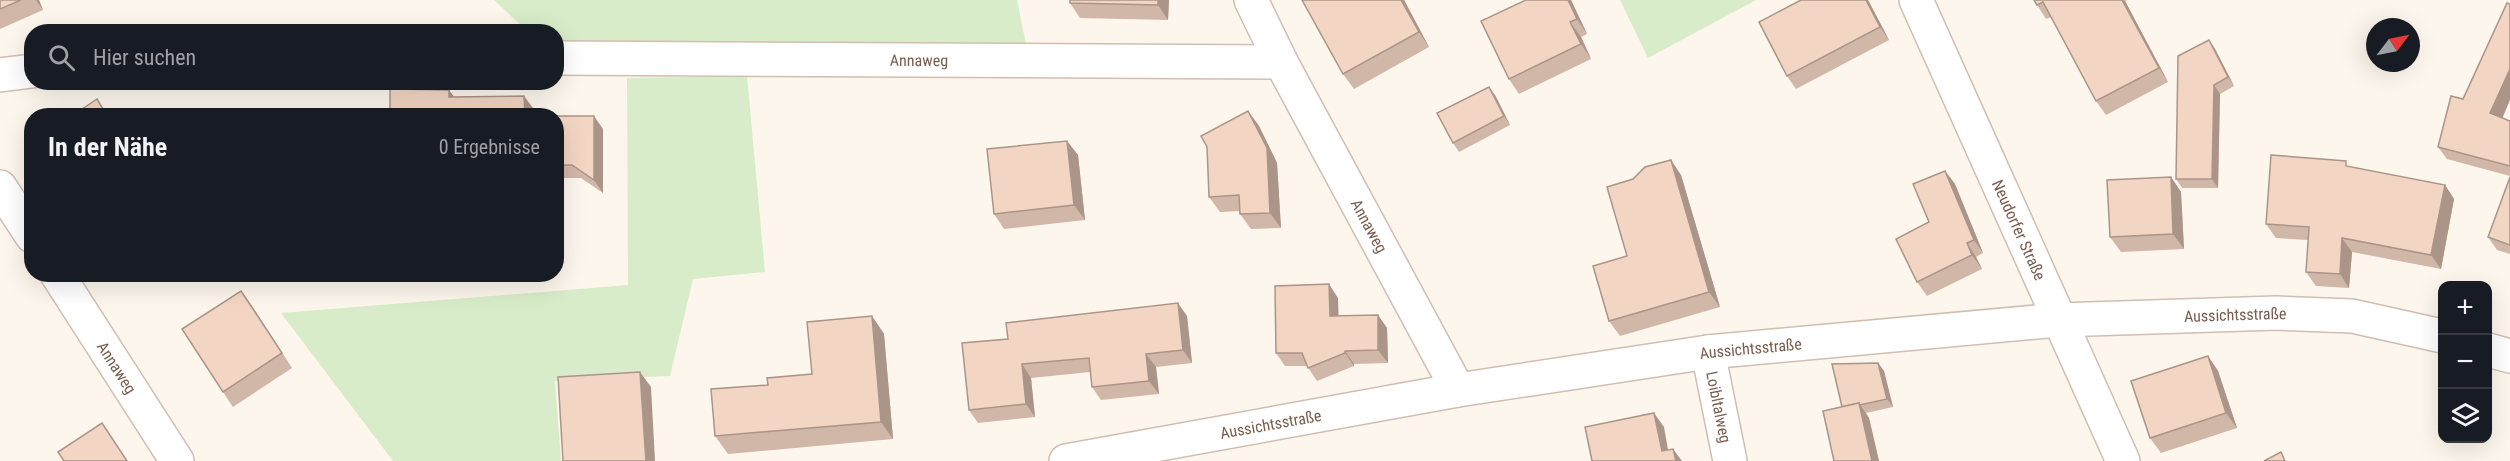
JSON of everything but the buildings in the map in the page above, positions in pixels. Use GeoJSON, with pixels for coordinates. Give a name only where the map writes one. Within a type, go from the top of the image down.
{"type":"FeatureCollection","features":[{"type":"Feature","properties":{"kind":"street","name":"Annaweg"},"geometry":{"type":"LineString","coordinates":[[1251,0],[1281,62],[1458,390]]}},
{"type":"Feature","properties":{"kind":"street","name":"Neudorfer Straße"},"geometry":{"type":"LineString","coordinates":[[1916,0],[2122,461]]}},
{"type":"Feature","properties":{"kind":"street","name":"Annaweg"},"geometry":{"type":"LineString","coordinates":[[564,58],[1281,62]]}},
{"type":"Feature","properties":{"kind":"street"},"geometry":{"type":"LineString","coordinates":[[0,75],[24,72]]}},
{"type":"Feature","properties":{"kind":"street"},"geometry":{"type":"LineString","coordinates":[[0,187],[24,224]]}},
{"type":"Feature","properties":{"kind":"street","name":"Annaweg"},"geometry":{"type":"LineString","coordinates":[[62,282],[177,461]]}},
{"type":"Feature","properties":{"kind":"street","name":"Aussichtsstraße"},"geometry":{"type":"LineString","coordinates":[[1066,461],[1157,454],[1458,390],[1708,352],[2058,320],[2276,313],[2352,316],[2438,335]]}},
{"type":"Feature","properties":{"kind":"street"},"geometry":{"type":"LineString","coordinates":[[2492,351],[2510,356]]}},
{"type":"Feature","properties":{"kind":"street","name":"Loibltalweg"},"geometry":{"type":"LineString","coordinates":[[1708,352],[1730,461]]}},
{"type":"Feature","properties":{"kind":"green space"},"geometry":{"type":"Polygon","coordinates":[[[494,0],[1017,0],[1026,44],[564,42],[564,24],[520,24],[494,0]]]}},
{"type":"Feature","properties":{"kind":"green space"},"geometry":{"type":"Polygon","coordinates":[[[1620,0],[1756,0],[1648,58],[1620,0]]]}},
{"type":"Feature","properties":{"kind":"green space"},"geometry":{"type":"Polygon","coordinates":[[[747,76],[765,272],[693,279],[670,376],[555,381],[561,461],[393,461],[281,313],[628,285],[627,78],[747,76]]]}}]}
